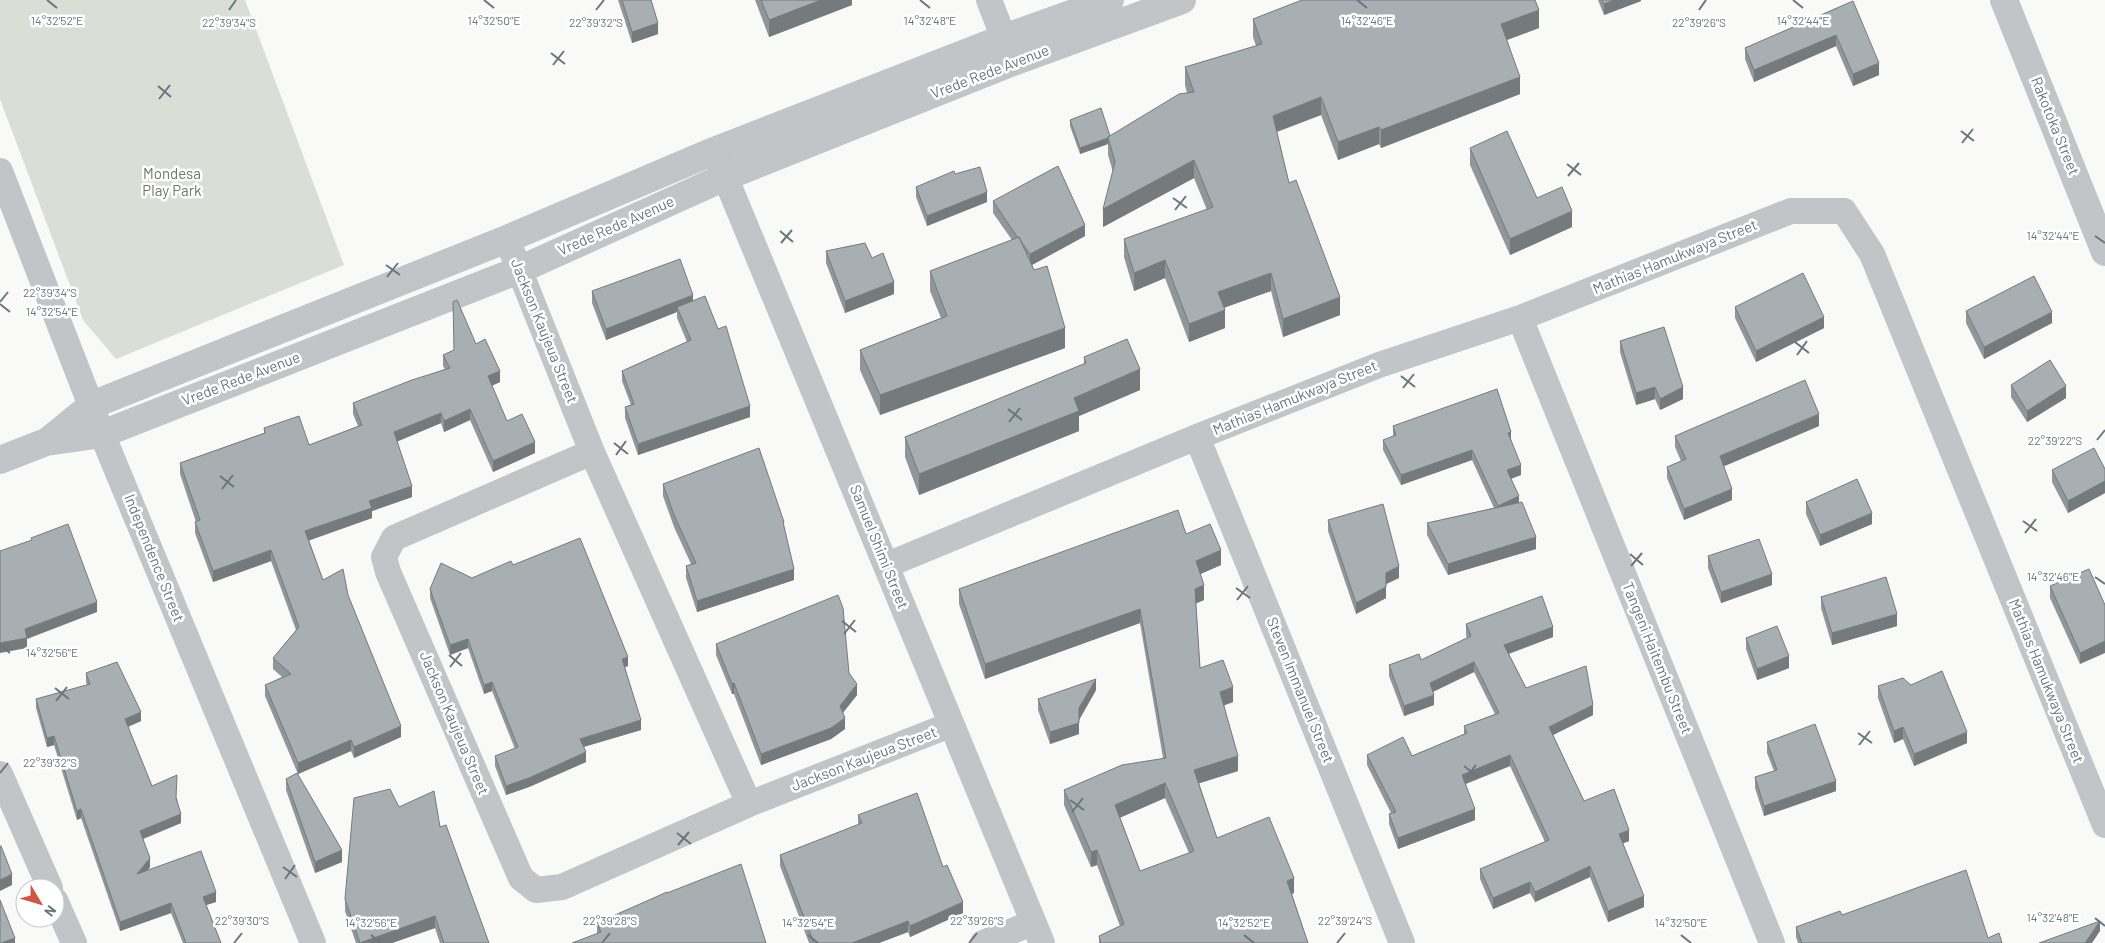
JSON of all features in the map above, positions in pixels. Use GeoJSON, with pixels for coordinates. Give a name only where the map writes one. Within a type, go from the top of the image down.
{"type":"FeatureCollection","features":[{"type":"Feature","properties":{"kind":"street"},"geometry":{"type":"LineString","coordinates":[[989,0],[1009,50]]}},
{"type":"Feature","properties":{"kind":"street","name":"Vrede Rede Avenue"},"geometry":{"type":"LineString","coordinates":[[0,460],[46,442],[102,434],[519,270],[1009,50],[1110,0]]}},
{"type":"Feature","properties":{"kind":"street","name":"Vrede Rede Avenue"},"geometry":{"type":"LineString","coordinates":[[46,442],[92,405],[507,239],[714,151],[1009,50],[1182,0]]}},
{"type":"Feature","properties":{"kind":"street","name":"Rakotoka Street"},"geometry":{"type":"LineString","coordinates":[[2004,0],[2105,252]]}},
{"type":"Feature","properties":{"kind":"street","name":"Samuel Shimi Street"},"geometry":{"type":"LineString","coordinates":[[714,151],[887,565],[950,726],[1037,933]]}},
{"type":"Feature","properties":{"kind":"street","name":"Independence Street"},"geometry":{"type":"LineString","coordinates":[[0,170],[102,434],[313,943]]}},
{"type":"Feature","properties":{"kind":"street","name":"Mathias Hamukwaya Street"},"geometry":{"type":"LineString","coordinates":[[887,565],[1197,437],[1379,365],[1520,318],[1791,211],[1844,211],[1872,254],[2105,825]]}},
{"type":"Feature","properties":{"kind":"street","name":"Jackson Kaujeua Street"},"geometry":{"type":"LineString","coordinates":[[507,239],[592,452],[749,804]]}},
{"type":"Feature","properties":{"kind":"street","name":"Tangeni Haitembu Street"},"geometry":{"type":"LineString","coordinates":[[1520,318],[1772,943]]}},
{"type":"Feature","properties":{"kind":"street","name":"Steven Immanuel Street"},"geometry":{"type":"LineString","coordinates":[[1197,437],[1402,943]]}},
{"type":"Feature","properties":{"kind":"street","name":"Jackson Kaujeua Street"},"geometry":{"type":"LineString","coordinates":[[592,452],[394,538],[384,557],[388,572],[521,878],[536,890],[562,887],[749,804],[950,726]]}},
{"type":"Feature","properties":{"kind":"street"},"geometry":{"type":"LineString","coordinates":[[0,774],[46,878]]}},
{"type":"Feature","properties":{"kind":"street"},"geometry":{"type":"LineString","coordinates":[[65,923],[74,943]]}},
{"type":"Feature","properties":{"kind":"street"},"geometry":{"type":"LineString","coordinates":[[983,943],[1037,933]]}},
{"type":"Feature","properties":{"kind":"green space","name":"Mondesa Play Park"},"geometry":{"type":"Polygon","coordinates":[[[0,0],[245,0],[344,265],[116,359],[83,320],[0,99],[0,0]]]}},
{"type":"Feature","properties":{"kind":"building"},"geometry":{"type":"Polygon","coordinates":[[[622,0],[651,0],[658,23],[632,32],[622,0]]]}},
{"type":"Feature","properties":{"kind":"building"},"geometry":{"type":"Polygon","coordinates":[[[761,0],[821,0],[769,20],[761,0]]]}},
{"type":"Feature","properties":{"kind":"building"},"geometry":{"type":"Polygon","coordinates":[[[1302,0],[1535,0],[1539,10],[1501,24],[1520,77],[1381,130],[1379,127],[1338,142],[1321,97],[1273,116],[1289,183],[1296,180],[1340,297],[1283,319],[1271,273],[1218,292],[1225,310],[1189,324],[1165,260],[1134,273],[1124,239],[1213,207],[1194,160],[1103,209],[1115,162],[1108,137],[1179,94],[1194,92],[1185,67],[1262,44],[1253,19],[1302,0]]]}},
{"type":"Feature","properties":{"kind":"building"},"geometry":{"type":"Polygon","coordinates":[[[1602,0],[1614,0],[1604,4],[1602,0]]]}},
{"type":"Feature","properties":{"kind":"building"},"geometry":{"type":"Polygon","coordinates":[[[1853,1],[1879,63],[1853,74],[1836,35],[1754,70],[1745,48],[1853,1]]]}},
{"type":"Feature","properties":{"kind":"building"},"geometry":{"type":"Polygon","coordinates":[[[1101,108],[1110,136],[1080,148],[1070,120],[1101,108]]]}},
{"type":"Feature","properties":{"kind":"building"},"geometry":{"type":"Polygon","coordinates":[[[1507,131],[1537,198],[1562,187],[1572,211],[1510,239],[1470,148],[1507,131]]]}},
{"type":"Feature","properties":{"kind":"building"},"geometry":{"type":"Polygon","coordinates":[[[1058,166],[1085,225],[1030,254],[993,201],[1058,166]]]}},
{"type":"Feature","properties":{"kind":"building"},"geometry":{"type":"Polygon","coordinates":[[[980,167],[987,192],[927,216],[916,187],[954,171],[955,174],[980,167]]]}},
{"type":"Feature","properties":{"kind":"building"},"geometry":{"type":"Polygon","coordinates":[[[1019,237],[1034,270],[1047,266],[1065,328],[880,395],[860,350],[947,316],[930,271],[1019,237]]]}},
{"type":"Feature","properties":{"kind":"building"},"geometry":{"type":"Polygon","coordinates":[[[865,243],[872,258],[883,253],[894,282],[845,301],[826,251],[865,243]]]}},
{"type":"Feature","properties":{"kind":"building"},"geometry":{"type":"Polygon","coordinates":[[[680,259],[693,295],[606,329],[592,291],[680,259]]]}},
{"type":"Feature","properties":{"kind":"building"},"geometry":{"type":"Polygon","coordinates":[[[1803,273],[1824,317],[1756,351],[1735,307],[1803,273]]]}},
{"type":"Feature","properties":{"kind":"building"},"geometry":{"type":"Polygon","coordinates":[[[2034,276],[2052,312],[1984,347],[1966,311],[2034,276]]]}},
{"type":"Feature","properties":{"kind":"building"},"geometry":{"type":"Polygon","coordinates":[[[705,296],[718,329],[726,326],[750,406],[638,444],[625,407],[634,404],[622,371],[691,340],[677,307],[705,296]]]}},
{"type":"Feature","properties":{"kind":"building"},"geometry":{"type":"Polygon","coordinates":[[[457,300],[476,344],[485,339],[500,371],[488,376],[507,421],[522,414],[535,442],[493,461],[470,409],[444,421],[441,413],[394,432],[412,486],[369,501],[372,508],[305,531],[323,580],[343,569],[348,595],[401,726],[354,747],[351,740],[298,763],[265,685],[291,674],[273,658],[299,627],[271,550],[213,571],[195,522],[200,520],[180,463],[265,433],[264,428],[299,416],[309,445],[362,425],[353,403],[412,380],[450,368],[443,355],[454,350],[453,302],[457,300]]]}},
{"type":"Feature","properties":{"kind":"building"},"geometry":{"type":"Polygon","coordinates":[[[1664,327],[1683,387],[1660,399],[1655,387],[1636,393],[1620,341],[1664,327]]]}},
{"type":"Feature","properties":{"kind":"building"},"geometry":{"type":"Polygon","coordinates":[[[1127,339],[1140,369],[1074,398],[1079,411],[919,474],[905,437],[1086,363],[1084,357],[1127,339]]]}},
{"type":"Feature","properties":{"kind":"building"},"geometry":{"type":"Polygon","coordinates":[[[2050,360],[2066,386],[2027,411],[2011,385],[2050,360]]]}},
{"type":"Feature","properties":{"kind":"building"},"geometry":{"type":"Polygon","coordinates":[[[1805,380],[1819,414],[1720,456],[1732,489],[1684,509],[1667,467],[1686,459],[1675,436],[1805,380]]]}},
{"type":"Feature","properties":{"kind":"building"},"geometry":{"type":"Polygon","coordinates":[[[1497,389],[1511,432],[1508,433],[1521,465],[1507,470],[1519,496],[1498,506],[1472,450],[1401,475],[1383,440],[1396,435],[1393,426],[1497,389]]]}},
{"type":"Feature","properties":{"kind":"building"},"geometry":{"type":"Polygon","coordinates":[[[759,448],[784,522],[794,569],[697,601],[686,566],[696,563],[674,515],[663,484],[759,448]]]}},
{"type":"Feature","properties":{"kind":"building"},"geometry":{"type":"Polygon","coordinates":[[[2094,448],[2105,469],[2105,481],[2068,501],[2052,470],[2094,448]]]}},
{"type":"Feature","properties":{"kind":"building"},"geometry":{"type":"Polygon","coordinates":[[[1857,479],[1872,513],[1820,535],[1806,502],[1857,479]]]}},
{"type":"Feature","properties":{"kind":"building"},"geometry":{"type":"Polygon","coordinates":[[[1522,502],[1536,537],[1448,564],[1427,523],[1522,502]]]}},
{"type":"Feature","properties":{"kind":"building"},"geometry":{"type":"Polygon","coordinates":[[[1383,504],[1399,566],[1386,573],[1386,587],[1356,603],[1328,520],[1383,504]]]}},
{"type":"Feature","properties":{"kind":"building"},"geometry":{"type":"Polygon","coordinates":[[[1178,510],[1186,534],[1210,524],[1221,550],[1196,561],[1204,585],[1195,589],[1200,668],[1223,660],[1233,687],[1220,692],[1238,756],[1194,770],[1217,838],[1269,817],[1294,878],[1287,881],[1308,943],[1101,943],[1099,936],[1124,924],[1097,850],[1091,852],[1064,790],[1122,765],[1166,758],[1140,609],[985,664],[959,589],[1178,510]],[[1165,783],[1115,805],[1140,871],[1194,851],[1165,783]]]}},
{"type":"Feature","properties":{"kind":"building"},"geometry":{"type":"Polygon","coordinates":[[[68,524],[97,602],[25,629],[27,638],[0,643],[0,551],[32,540],[31,538],[68,524]]]}},
{"type":"Feature","properties":{"kind":"building"},"geometry":{"type":"Polygon","coordinates":[[[580,538],[628,657],[622,659],[641,720],[580,739],[586,752],[529,778],[506,786],[495,756],[518,747],[492,682],[484,685],[468,639],[450,645],[430,589],[441,563],[472,578],[511,561],[513,565],[580,538]]]}},
{"type":"Feature","properties":{"kind":"building"},"geometry":{"type":"Polygon","coordinates":[[[1759,539],[1772,574],[1721,592],[1708,556],[1759,539]]]}},
{"type":"Feature","properties":{"kind":"building"},"geometry":{"type":"Polygon","coordinates":[[[2089,569],[2105,605],[2105,641],[2080,653],[2050,586],[2089,569]]]}},
{"type":"Feature","properties":{"kind":"building"},"geometry":{"type":"Polygon","coordinates":[[[1886,577],[1897,614],[1832,633],[1821,597],[1886,577]]]}},
{"type":"Feature","properties":{"kind":"building"},"geometry":{"type":"Polygon","coordinates":[[[838,595],[843,608],[849,673],[857,684],[840,706],[845,718],[831,728],[761,754],[734,683],[732,684],[716,644],[838,595]]]}},
{"type":"Feature","properties":{"kind":"building"},"geometry":{"type":"Polygon","coordinates":[[[1542,596],[1553,627],[1504,645],[1526,688],[1586,666],[1593,705],[1549,727],[1584,801],[1614,789],[1629,830],[1619,834],[1644,896],[1608,911],[1590,866],[1535,892],[1530,882],[1493,898],[1480,869],[1549,840],[1510,755],[1462,775],[1475,809],[1398,838],[1389,814],[1396,812],[1367,755],[1403,737],[1412,756],[1467,733],[1464,726],[1499,713],[1474,662],[1430,683],[1434,695],[1404,706],[1389,665],[1419,654],[1421,660],[1471,636],[1466,624],[1542,596]]]}},
{"type":"Feature","properties":{"kind":"building"},"geometry":{"type":"Polygon","coordinates":[[[1777,626],[1789,656],[1757,669],[1746,638],[1777,626]]]}},
{"type":"Feature","properties":{"kind":"building"},"geometry":{"type":"Polygon","coordinates":[[[117,662],[141,712],[125,719],[152,786],[177,775],[176,798],[181,814],[140,831],[150,858],[137,874],[201,851],[216,892],[203,897],[221,943],[186,943],[171,903],[120,922],[81,809],[77,811],[54,736],[47,738],[36,699],[90,684],[86,673],[117,662]]]}},
{"type":"Feature","properties":{"kind":"building"},"geometry":{"type":"Polygon","coordinates":[[[1942,671],[1967,732],[1914,754],[1903,727],[1894,731],[1878,686],[1903,678],[1911,685],[1942,671]]]}},
{"type":"Feature","properties":{"kind":"building"},"geometry":{"type":"Polygon","coordinates":[[[1096,679],[1079,708],[1079,723],[1050,732],[1038,699],[1096,679]]]}},
{"type":"Feature","properties":{"kind":"building"},"geometry":{"type":"Polygon","coordinates":[[[1815,724],[1836,781],[1764,806],[1755,777],[1777,770],[1767,742],[1815,724]]]}},
{"type":"Feature","properties":{"kind":"building"},"geometry":{"type":"Polygon","coordinates":[[[297,773],[342,850],[315,862],[286,779],[297,773]]]}},
{"type":"Feature","properties":{"kind":"building"},"geometry":{"type":"Polygon","coordinates":[[[390,789],[399,807],[434,791],[440,827],[446,825],[489,943],[444,943],[435,916],[360,943],[345,899],[354,798],[390,789]]]}},
{"type":"Feature","properties":{"kind":"building"},"geometry":{"type":"Polygon","coordinates":[[[917,793],[943,867],[947,865],[963,902],[910,926],[908,921],[852,943],[814,943],[780,855],[862,823],[858,815],[917,793]]]}},
{"type":"Feature","properties":{"kind":"building"},"geometry":{"type":"Polygon","coordinates":[[[0,846],[12,874],[0,880],[0,846]]]}},
{"type":"Feature","properties":{"kind":"building"},"geometry":{"type":"Polygon","coordinates":[[[741,864],[766,943],[572,943],[601,932],[597,923],[667,892],[741,864]]]}},
{"type":"Feature","properties":{"kind":"building"},"geometry":{"type":"Polygon","coordinates":[[[1966,870],[1988,938],[1999,933],[2002,943],[1802,943],[1796,927],[1840,911],[1842,915],[1966,870]]]}},
{"type":"Feature","properties":{"kind":"building"},"geometry":{"type":"Polygon","coordinates":[[[0,900],[15,938],[1,943],[0,943],[0,900]]]}},
{"type":"Feature","properties":{"kind":"building"},"geometry":{"type":"Polygon","coordinates":[[[2100,921],[2085,943],[2039,943],[2100,921]]]}}]}
